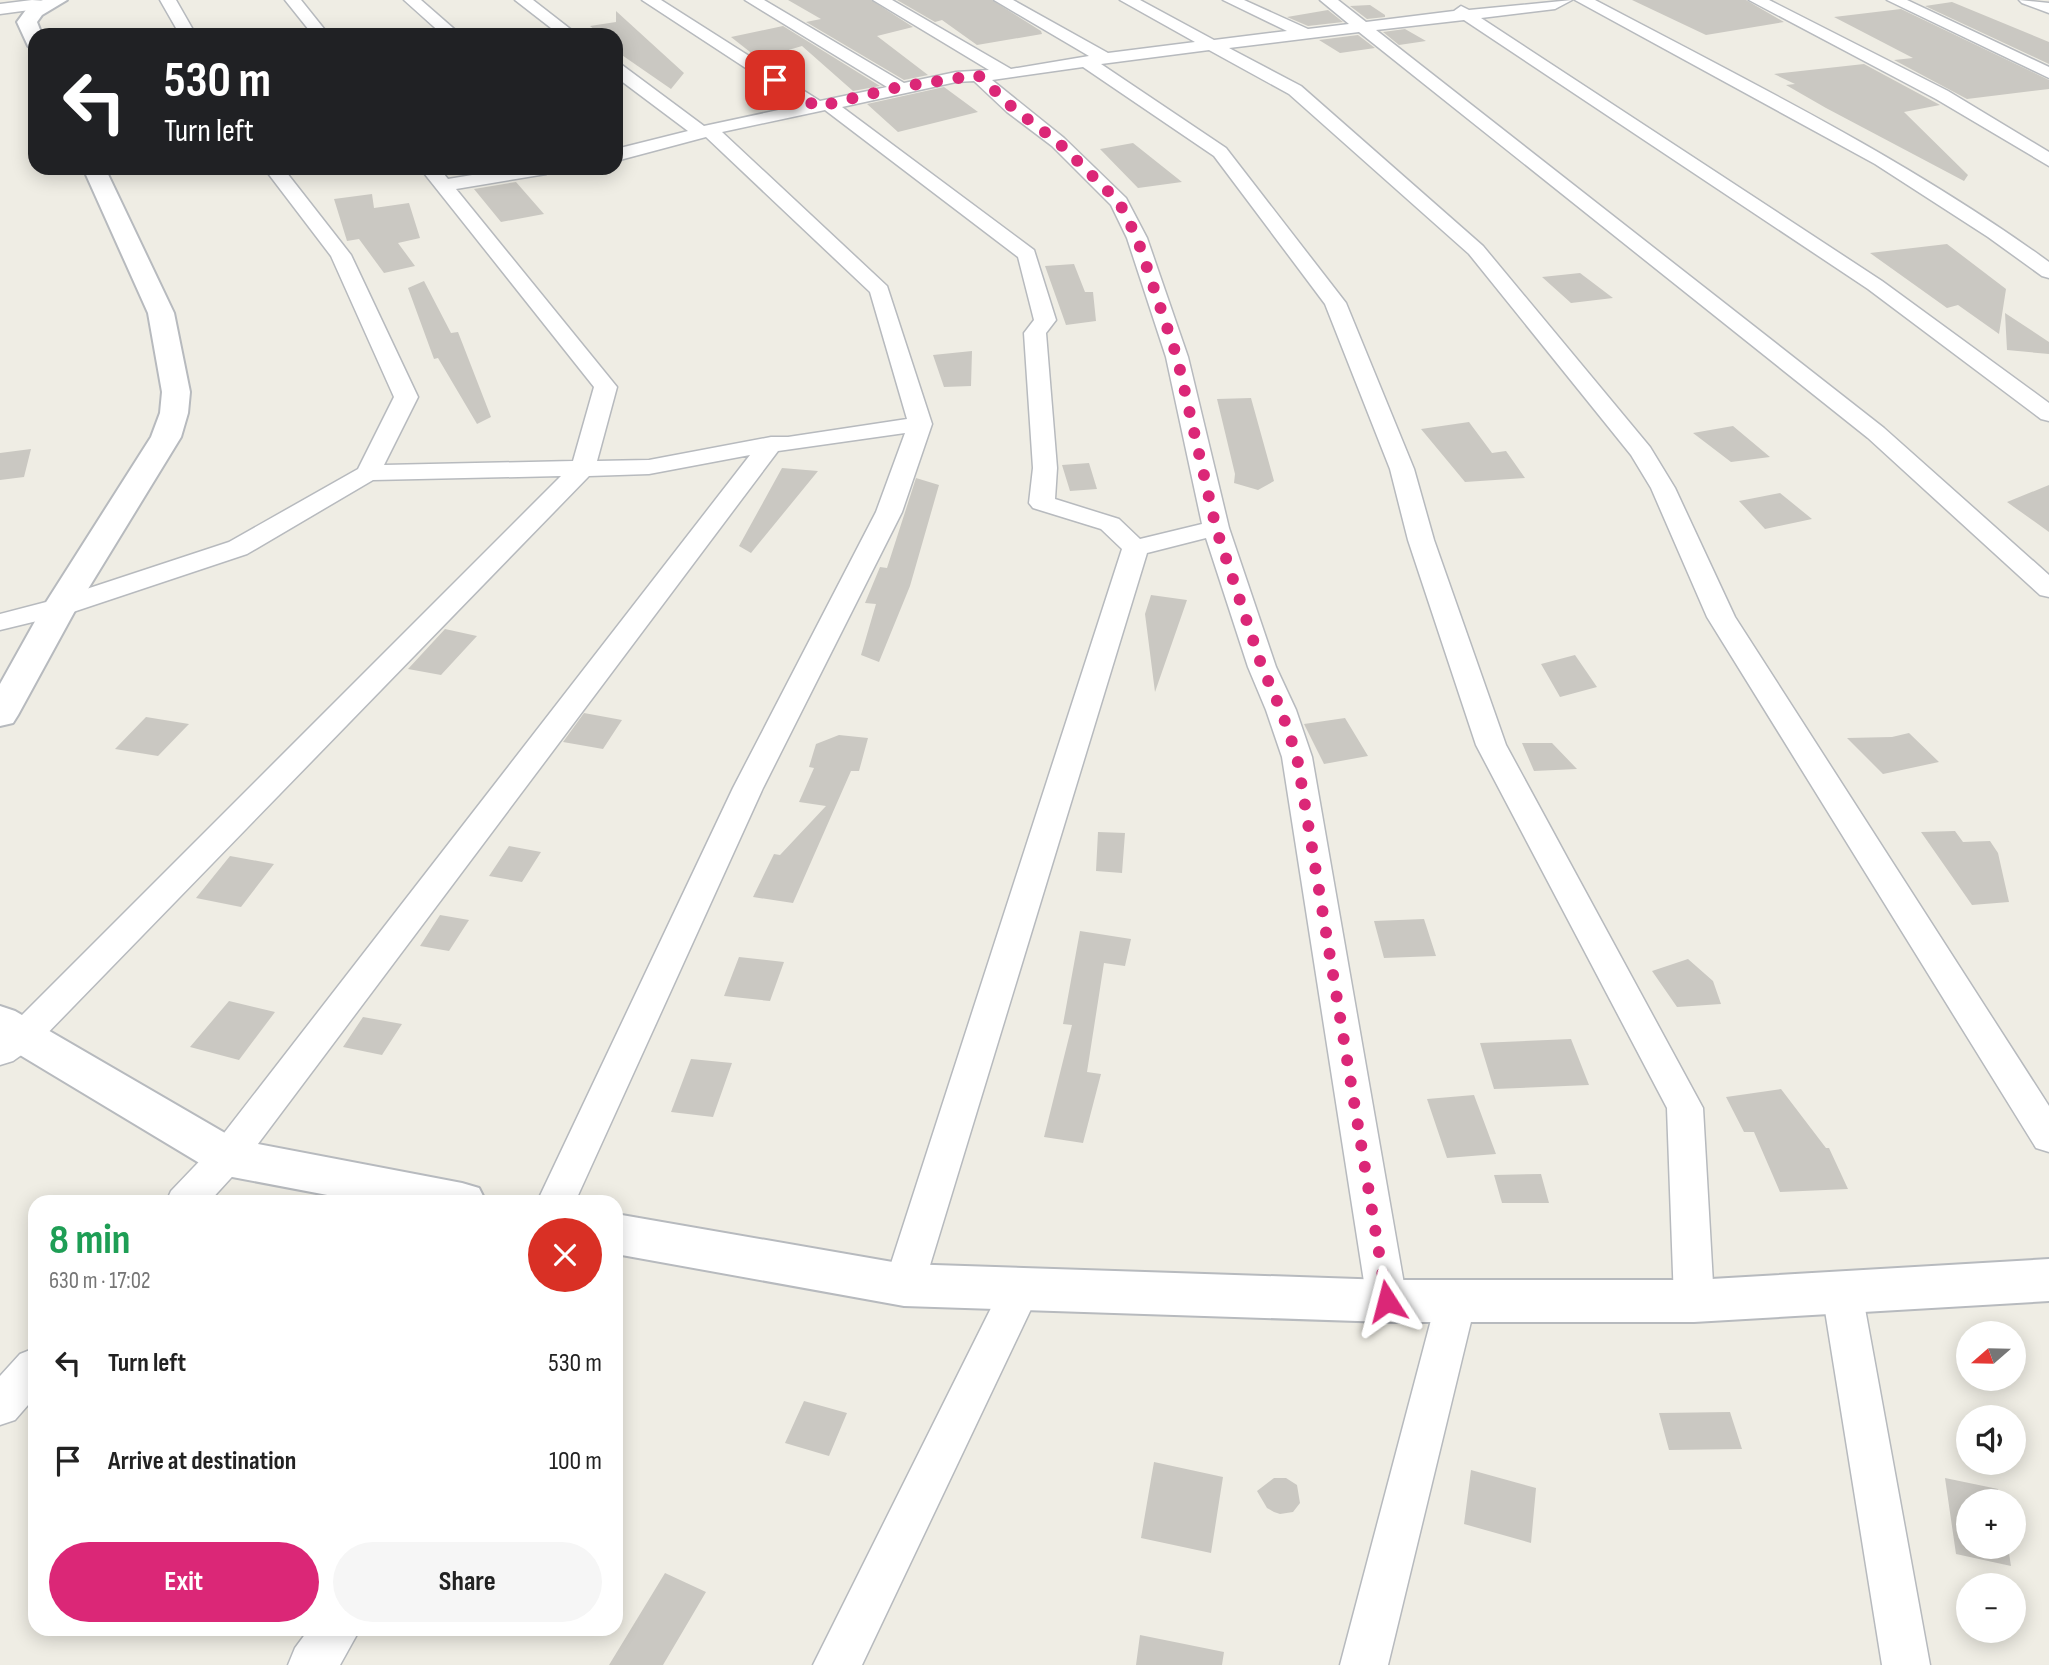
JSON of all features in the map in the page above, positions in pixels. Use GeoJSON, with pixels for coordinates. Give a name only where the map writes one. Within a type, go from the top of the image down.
{"type":"FeatureCollection","features":[{"type":"Feature","properties":{"kind":"street"},"geometry":{"type":"LineString","coordinates":[[168,0],[184,28]]}},
{"type":"Feature","properties":{"kind":"street"},"geometry":{"type":"LineString","coordinates":[[293,0],[315,28]]}},
{"type":"Feature","properties":{"kind":"street"},"geometry":{"type":"LineString","coordinates":[[412,0],[445,28]]}},
{"type":"Feature","properties":{"kind":"street"},"geometry":{"type":"LineString","coordinates":[[523,0],[561,28]]}},
{"type":"Feature","properties":{"kind":"street"},"geometry":{"type":"LineString","coordinates":[[650,0],[822,106],[1027,254],[1045,320],[1035,333],[1045,468],[1042,503],[1110,524],[1135,548]]}},
{"type":"Feature","properties":{"kind":"street"},"geometry":{"type":"LineString","coordinates":[[753,0],[899,87]]}},
{"type":"Feature","properties":{"kind":"street"},"geometry":{"type":"LineString","coordinates":[[881,0],[1008,74]]}},
{"type":"Feature","properties":{"kind":"street"},"geometry":{"type":"LineString","coordinates":[[1002,0],[1096,61],[1220,152],[1335,303],[1402,469],[1422,540],[1491,746],[1685,1108],[1693,1301]]}},
{"type":"Feature","properties":{"kind":"street"},"geometry":{"type":"LineString","coordinates":[[1128,0],[1295,90],[1476,250],[1641,452],[1663,488],[1721,617],[2049,1137]]}},
{"type":"Feature","properties":{"kind":"street"},"geometry":{"type":"LineString","coordinates":[[1231,0],[1308,35]]}},
{"type":"Feature","properties":{"kind":"street"},"geometry":{"type":"LineString","coordinates":[[1328,0],[1876,433],[2049,589]]}},
{"type":"Feature","properties":{"kind":"street"},"geometry":{"type":"LineString","coordinates":[[1446,0],[1875,285],[2049,414]]}},
{"type":"Feature","properties":{"kind":"street"},"geometry":{"type":"LineString","coordinates":[[623,153],[705,131],[899,87],[978,75],[1008,74],[1467,16],[1555,4],[1564,0]]}},
{"type":"Feature","properties":{"kind":"street"},"geometry":{"type":"LineString","coordinates":[[1583,0],[1918,181],[2026,253],[2049,272]]}},
{"type":"Feature","properties":{"kind":"street"},"geometry":{"type":"LineString","coordinates":[[1756,0],[1942,95],[2049,160]]}},
{"type":"Feature","properties":{"kind":"street"},"geometry":{"type":"LineString","coordinates":[[1895,0],[2049,73]]}},
{"type":"Feature","properties":{"kind":"street"},"geometry":{"type":"LineString","coordinates":[[2027,0],[2049,8]]}},
{"type":"Feature","properties":{"kind":"street"},"geometry":{"type":"LineString","coordinates":[[0,9],[55,1]]}},
{"type":"Feature","properties":{"kind":"street"},"geometry":{"type":"LineString","coordinates":[[29,28],[27,22],[35,11],[55,1]]}},
{"type":"Feature","properties":{"kind":"street"},"geometry":{"type":"LineString","coordinates":[[559,1195],[748,788],[889,512],[920,424],[880,290],[705,131],[623,74]]}},
{"type":"Feature","properties":{"kind":"street"},"geometry":{"type":"LineString","coordinates":[[978,75],[1013,108],[1058,142],[1119,202],[1137,238],[1177,357],[1216,528],[1262,667],[1281,710],[1297,757],[1387,1301]]}},
{"type":"Feature","properties":{"kind":"street"},"geometry":{"type":"LineString","coordinates":[[0,715],[60,607],[166,437],[174,413],[176,392],[161,313],[97,175]]}},
{"type":"Feature","properties":{"kind":"street"},"geometry":{"type":"LineString","coordinates":[[278,175],[341,255],[406,397],[368,472]]}},
{"type":"Feature","properties":{"kind":"street"},"geometry":{"type":"LineString","coordinates":[[436,177],[460,175]]}},
{"type":"Feature","properties":{"kind":"street"},"geometry":{"type":"LineString","coordinates":[[426,1195],[227,1157],[6,1036],[583,468],[606,387],[436,177]]}},
{"type":"Feature","properties":{"kind":"street"},"geometry":{"type":"LineString","coordinates":[[0,622],[60,607],[238,548],[368,472],[649,467],[771,444],[788,444],[920,424]]}},
{"type":"Feature","properties":{"kind":"street"},"geometry":{"type":"LineString","coordinates":[[192,1195],[227,1157],[771,444]]}},
{"type":"Feature","properties":{"kind":"street"},"geometry":{"type":"LineString","coordinates":[[1135,548],[1216,528]]}},
{"type":"Feature","properties":{"kind":"street"},"geometry":{"type":"LineString","coordinates":[[904,1285],[1135,548]]}},
{"type":"Feature","properties":{"kind":"street"},"geometry":{"type":"LineString","coordinates":[[623,1235],[904,1285],[1387,1301],[1693,1301],[2049,1280]]}},
{"type":"Feature","properties":{"kind":"street"},"geometry":{"type":"LineString","coordinates":[[837,1665],[1021,1288]]}},
{"type":"Feature","properties":{"kind":"street"},"geometry":{"type":"LineString","coordinates":[[1842,1292],[1906,1665]]}},
{"type":"Feature","properties":{"kind":"street"},"geometry":{"type":"LineString","coordinates":[[1364,1665],[1456,1301]]}},
{"type":"Feature","properties":{"kind":"street"},"geometry":{"type":"LineString","coordinates":[[0,1406],[28,1375]]}},
{"type":"Feature","properties":{"kind":"street"},"geometry":{"type":"LineString","coordinates":[[312,1665],[332,1636]]}},
{"type":"Feature","properties":{"kind":"building"},"geometry":{"type":"Polygon","coordinates":[[[788,0],[871,0],[913,27],[877,36],[928,75],[904,80],[806,22],[821,19],[788,0]]]}},
{"type":"Feature","properties":{"kind":"building"},"geometry":{"type":"Polygon","coordinates":[[[897,0],[992,0],[1042,34],[977,45],[942,20],[935,22],[897,0]]]}},
{"type":"Feature","properties":{"kind":"building"},"geometry":{"type":"Polygon","coordinates":[[[1632,0],[1746,0],[1784,22],[1706,35],[1632,0]]]}},
{"type":"Feature","properties":{"kind":"building"},"geometry":{"type":"Polygon","coordinates":[[[1952,2],[2049,42],[2049,64],[1925,6],[1952,2]]]}},
{"type":"Feature","properties":{"kind":"building"},"geometry":{"type":"Polygon","coordinates":[[[1370,5],[1385,17],[1367,19],[1350,6],[1370,5]]]}},
{"type":"Feature","properties":{"kind":"building"},"geometry":{"type":"Polygon","coordinates":[[[1901,9],[2049,80],[2049,89],[1967,99],[1894,60],[1913,58],[1834,17],[1901,9]]]}},
{"type":"Feature","properties":{"kind":"building"},"geometry":{"type":"Polygon","coordinates":[[[1328,10],[1343,22],[1308,26],[1287,17],[1328,10]]]}},
{"type":"Feature","properties":{"kind":"building"},"geometry":{"type":"Polygon","coordinates":[[[616,11],[684,73],[671,89],[623,56],[623,28],[590,26],[616,22],[616,11]]]}},
{"type":"Feature","properties":{"kind":"building"},"geometry":{"type":"Polygon","coordinates":[[[783,26],[880,86],[853,91],[802,46],[759,59],[731,37],[783,26]]]}},
{"type":"Feature","properties":{"kind":"building"},"geometry":{"type":"Polygon","coordinates":[[[1405,29],[1426,41],[1399,45],[1383,32],[1405,29]]]}},
{"type":"Feature","properties":{"kind":"building"},"geometry":{"type":"Polygon","coordinates":[[[1358,35],[1375,48],[1340,53],[1319,40],[1358,35]]]}},
{"type":"Feature","properties":{"kind":"building"},"geometry":{"type":"Polygon","coordinates":[[[1864,64],[1940,105],[1904,112],[1968,175],[1964,181],[1826,108],[1786,85],[1795,84],[1774,74],[1864,64]]]}},
{"type":"Feature","properties":{"kind":"building"},"geometry":{"type":"Polygon","coordinates":[[[944,87],[978,112],[898,132],[867,104],[944,87]]]}},
{"type":"Feature","properties":{"kind":"building"},"geometry":{"type":"Polygon","coordinates":[[[1133,143],[1182,182],[1138,188],[1100,149],[1133,143]]]}},
{"type":"Feature","properties":{"kind":"building"},"geometry":{"type":"Polygon","coordinates":[[[516,182],[544,214],[501,222],[474,189],[516,182]]]}},
{"type":"Feature","properties":{"kind":"building"},"geometry":{"type":"Polygon","coordinates":[[[372,194],[374,208],[409,203],[420,238],[398,243],[415,266],[384,273],[359,239],[347,241],[334,199],[372,194]]]}},
{"type":"Feature","properties":{"kind":"building"},"geometry":{"type":"Polygon","coordinates":[[[1947,244],[2006,289],[1999,334],[1958,305],[1947,308],[1870,253],[1947,244]]]}},
{"type":"Feature","properties":{"kind":"building"},"geometry":{"type":"Polygon","coordinates":[[[1074,264],[1085,292],[1093,292],[1096,321],[1066,325],[1045,266],[1074,264]]]}},
{"type":"Feature","properties":{"kind":"building"},"geometry":{"type":"Polygon","coordinates":[[[1580,273],[1613,298],[1571,303],[1542,277],[1580,273]]]}},
{"type":"Feature","properties":{"kind":"building"},"geometry":{"type":"Polygon","coordinates":[[[424,281],[451,333],[458,332],[491,417],[477,424],[438,358],[434,359],[408,288],[424,281]]]}},
{"type":"Feature","properties":{"kind":"building"},"geometry":{"type":"Polygon","coordinates":[[[2005,313],[2049,342],[2049,354],[2007,350],[2005,313]]]}},
{"type":"Feature","properties":{"kind":"building"},"geometry":{"type":"Polygon","coordinates":[[[972,351],[971,386],[944,387],[933,355],[972,351]]]}},
{"type":"Feature","properties":{"kind":"building"},"geometry":{"type":"Polygon","coordinates":[[[1251,398],[1274,481],[1258,490],[1234,483],[1235,474],[1217,399],[1251,398]]]}},
{"type":"Feature","properties":{"kind":"building"},"geometry":{"type":"Polygon","coordinates":[[[1469,422],[1492,453],[1506,451],[1525,478],[1465,482],[1421,429],[1469,422]]]}},
{"type":"Feature","properties":{"kind":"building"},"geometry":{"type":"Polygon","coordinates":[[[1733,426],[1770,457],[1731,462],[1693,433],[1733,426]]]}},
{"type":"Feature","properties":{"kind":"building"},"geometry":{"type":"Polygon","coordinates":[[[31,449],[24,477],[0,480],[0,453],[31,449]]]}},
{"type":"Feature","properties":{"kind":"building"},"geometry":{"type":"Polygon","coordinates":[[[1089,463],[1097,489],[1070,491],[1062,465],[1089,463]]]}},
{"type":"Feature","properties":{"kind":"building"},"geometry":{"type":"Polygon","coordinates":[[[782,468],[818,471],[751,553],[739,546],[782,468]]]}},
{"type":"Feature","properties":{"kind":"building"},"geometry":{"type":"Polygon","coordinates":[[[916,478],[939,485],[910,586],[879,662],[861,655],[876,604],[865,603],[880,567],[887,568],[916,478]]]}},
{"type":"Feature","properties":{"kind":"building"},"geometry":{"type":"Polygon","coordinates":[[[2049,485],[2049,532],[2007,502],[2049,485]]]}},
{"type":"Feature","properties":{"kind":"building"},"geometry":{"type":"Polygon","coordinates":[[[1780,493],[1812,519],[1765,529],[1739,501],[1780,493]]]}},
{"type":"Feature","properties":{"kind":"building"},"geometry":{"type":"Polygon","coordinates":[[[1151,595],[1187,600],[1155,692],[1145,614],[1151,595]]]}},
{"type":"Feature","properties":{"kind":"building"},"geometry":{"type":"Polygon","coordinates":[[[445,629],[477,636],[441,675],[408,669],[445,629]]]}},
{"type":"Feature","properties":{"kind":"building"},"geometry":{"type":"Polygon","coordinates":[[[1575,655],[1597,687],[1560,697],[1541,664],[1575,655]]]}},
{"type":"Feature","properties":{"kind":"building"},"geometry":{"type":"Polygon","coordinates":[[[584,713],[622,720],[603,749],[563,742],[584,713]]]}},
{"type":"Feature","properties":{"kind":"building"},"geometry":{"type":"Polygon","coordinates":[[[146,717],[189,724],[158,756],[115,749],[146,717]]]}},
{"type":"Feature","properties":{"kind":"building"},"geometry":{"type":"Polygon","coordinates":[[[1345,718],[1368,756],[1324,764],[1304,724],[1345,718]]]}},
{"type":"Feature","properties":{"kind":"building"},"geometry":{"type":"Polygon","coordinates":[[[1909,733],[1939,762],[1883,774],[1847,738],[1892,737],[1909,733]]]}},
{"type":"Feature","properties":{"kind":"building"},"geometry":{"type":"Polygon","coordinates":[[[839,735],[868,738],[859,771],[851,771],[793,903],[753,897],[774,854],[780,855],[826,806],[799,802],[814,768],[809,767],[816,744],[839,735]]]}},
{"type":"Feature","properties":{"kind":"building"},"geometry":{"type":"Polygon","coordinates":[[[1522,743],[1552,743],[1577,769],[1534,771],[1522,743]]]}},
{"type":"Feature","properties":{"kind":"building"},"geometry":{"type":"Polygon","coordinates":[[[1955,831],[1963,842],[1990,841],[1998,853],[2009,902],[1972,905],[1921,832],[1955,831]]]}},
{"type":"Feature","properties":{"kind":"building"},"geometry":{"type":"Polygon","coordinates":[[[1098,832],[1125,833],[1122,873],[1096,871],[1098,832]]]}},
{"type":"Feature","properties":{"kind":"building"},"geometry":{"type":"Polygon","coordinates":[[[509,846],[541,852],[522,882],[489,876],[509,846]]]}},
{"type":"Feature","properties":{"kind":"building"},"geometry":{"type":"Polygon","coordinates":[[[230,856],[274,864],[241,907],[196,898],[230,856]]]}},
{"type":"Feature","properties":{"kind":"building"},"geometry":{"type":"Polygon","coordinates":[[[440,915],[469,920],[449,951],[420,946],[440,915]]]}},
{"type":"Feature","properties":{"kind":"building"},"geometry":{"type":"Polygon","coordinates":[[[1424,919],[1436,956],[1384,958],[1374,921],[1424,919]]]}},
{"type":"Feature","properties":{"kind":"building"},"geometry":{"type":"Polygon","coordinates":[[[1080,931],[1131,939],[1125,966],[1104,963],[1087,1072],[1101,1074],[1083,1143],[1044,1137],[1072,1025],[1063,1024],[1080,931]]]}},
{"type":"Feature","properties":{"kind":"building"},"geometry":{"type":"Polygon","coordinates":[[[739,957],[784,962],[770,1001],[724,996],[739,957]]]}},
{"type":"Feature","properties":{"kind":"building"},"geometry":{"type":"Polygon","coordinates":[[[1688,959],[1713,981],[1721,1004],[1677,1007],[1652,971],[1688,959]]]}},
{"type":"Feature","properties":{"kind":"building"},"geometry":{"type":"Polygon","coordinates":[[[229,1001],[275,1012],[239,1060],[190,1047],[229,1001]]]}},
{"type":"Feature","properties":{"kind":"building"},"geometry":{"type":"Polygon","coordinates":[[[363,1017],[402,1024],[382,1055],[343,1047],[363,1017]]]}},
{"type":"Feature","properties":{"kind":"building"},"geometry":{"type":"Polygon","coordinates":[[[1571,1039],[1589,1085],[1494,1089],[1480,1043],[1571,1039]]]}},
{"type":"Feature","properties":{"kind":"building"},"geometry":{"type":"Polygon","coordinates":[[[691,1059],[732,1063],[713,1117],[671,1112],[691,1059]]]}},
{"type":"Feature","properties":{"kind":"building"},"geometry":{"type":"Polygon","coordinates":[[[1781,1089],[1826,1148],[1829,1148],[1848,1189],[1780,1192],[1754,1132],[1744,1132],[1726,1097],[1781,1089]]]}},
{"type":"Feature","properties":{"kind":"building"},"geometry":{"type":"Polygon","coordinates":[[[1474,1095],[1496,1154],[1447,1158],[1427,1099],[1474,1095]]]}},
{"type":"Feature","properties":{"kind":"building"},"geometry":{"type":"Polygon","coordinates":[[[1541,1174],[1549,1203],[1502,1203],[1494,1175],[1541,1174]]]}},
{"type":"Feature","properties":{"kind":"building"},"geometry":{"type":"Polygon","coordinates":[[[804,1401],[847,1413],[829,1456],[785,1443],[804,1401]]]}},
{"type":"Feature","properties":{"kind":"building"},"geometry":{"type":"Polygon","coordinates":[[[1730,1412],[1742,1449],[1669,1450],[1659,1413],[1730,1412]]]}},
{"type":"Feature","properties":{"kind":"building"},"geometry":{"type":"Polygon","coordinates":[[[1154,1462],[1223,1477],[1211,1553],[1141,1538],[1154,1462]]]}},
{"type":"Feature","properties":{"kind":"building"},"geometry":{"type":"Polygon","coordinates":[[[1471,1470],[1536,1488],[1531,1543],[1464,1524],[1471,1470]]]}},
{"type":"Feature","properties":{"kind":"building"},"geometry":{"type":"Polygon","coordinates":[[[1274,1478],[1286,1478],[1297,1485],[1300,1503],[1293,1512],[1280,1514],[1267,1508],[1257,1491],[1274,1478]]]}},
{"type":"Feature","properties":{"kind":"building"},"geometry":{"type":"Polygon","coordinates":[[[1945,1478],[1998,1489],[1956,1489],[1956,1554],[1945,1478]]]}},
{"type":"Feature","properties":{"kind":"building"},"geometry":{"type":"Polygon","coordinates":[[[1979,1559],[2010,1559],[2011,1566],[1979,1559]]]}},
{"type":"Feature","properties":{"kind":"building"},"geometry":{"type":"Polygon","coordinates":[[[665,1573],[706,1592],[663,1665],[609,1665],[665,1573]]]}},
{"type":"Feature","properties":{"kind":"building"},"geometry":{"type":"Polygon","coordinates":[[[1140,1635],[1224,1652],[1222,1665],[1136,1665],[1140,1635]]]}},
{"type":"Feature","properties":{"kind":"route"},"geometry":{"type":"LineString","coordinates":[[775,80],[817,107],[899,87],[978,75],[1013,108],[1058,142],[1119,202],[1149,270],[1177,357],[1216,528],[1262,667],[1281,710],[1297,757],[1387,1301]]}}]}
